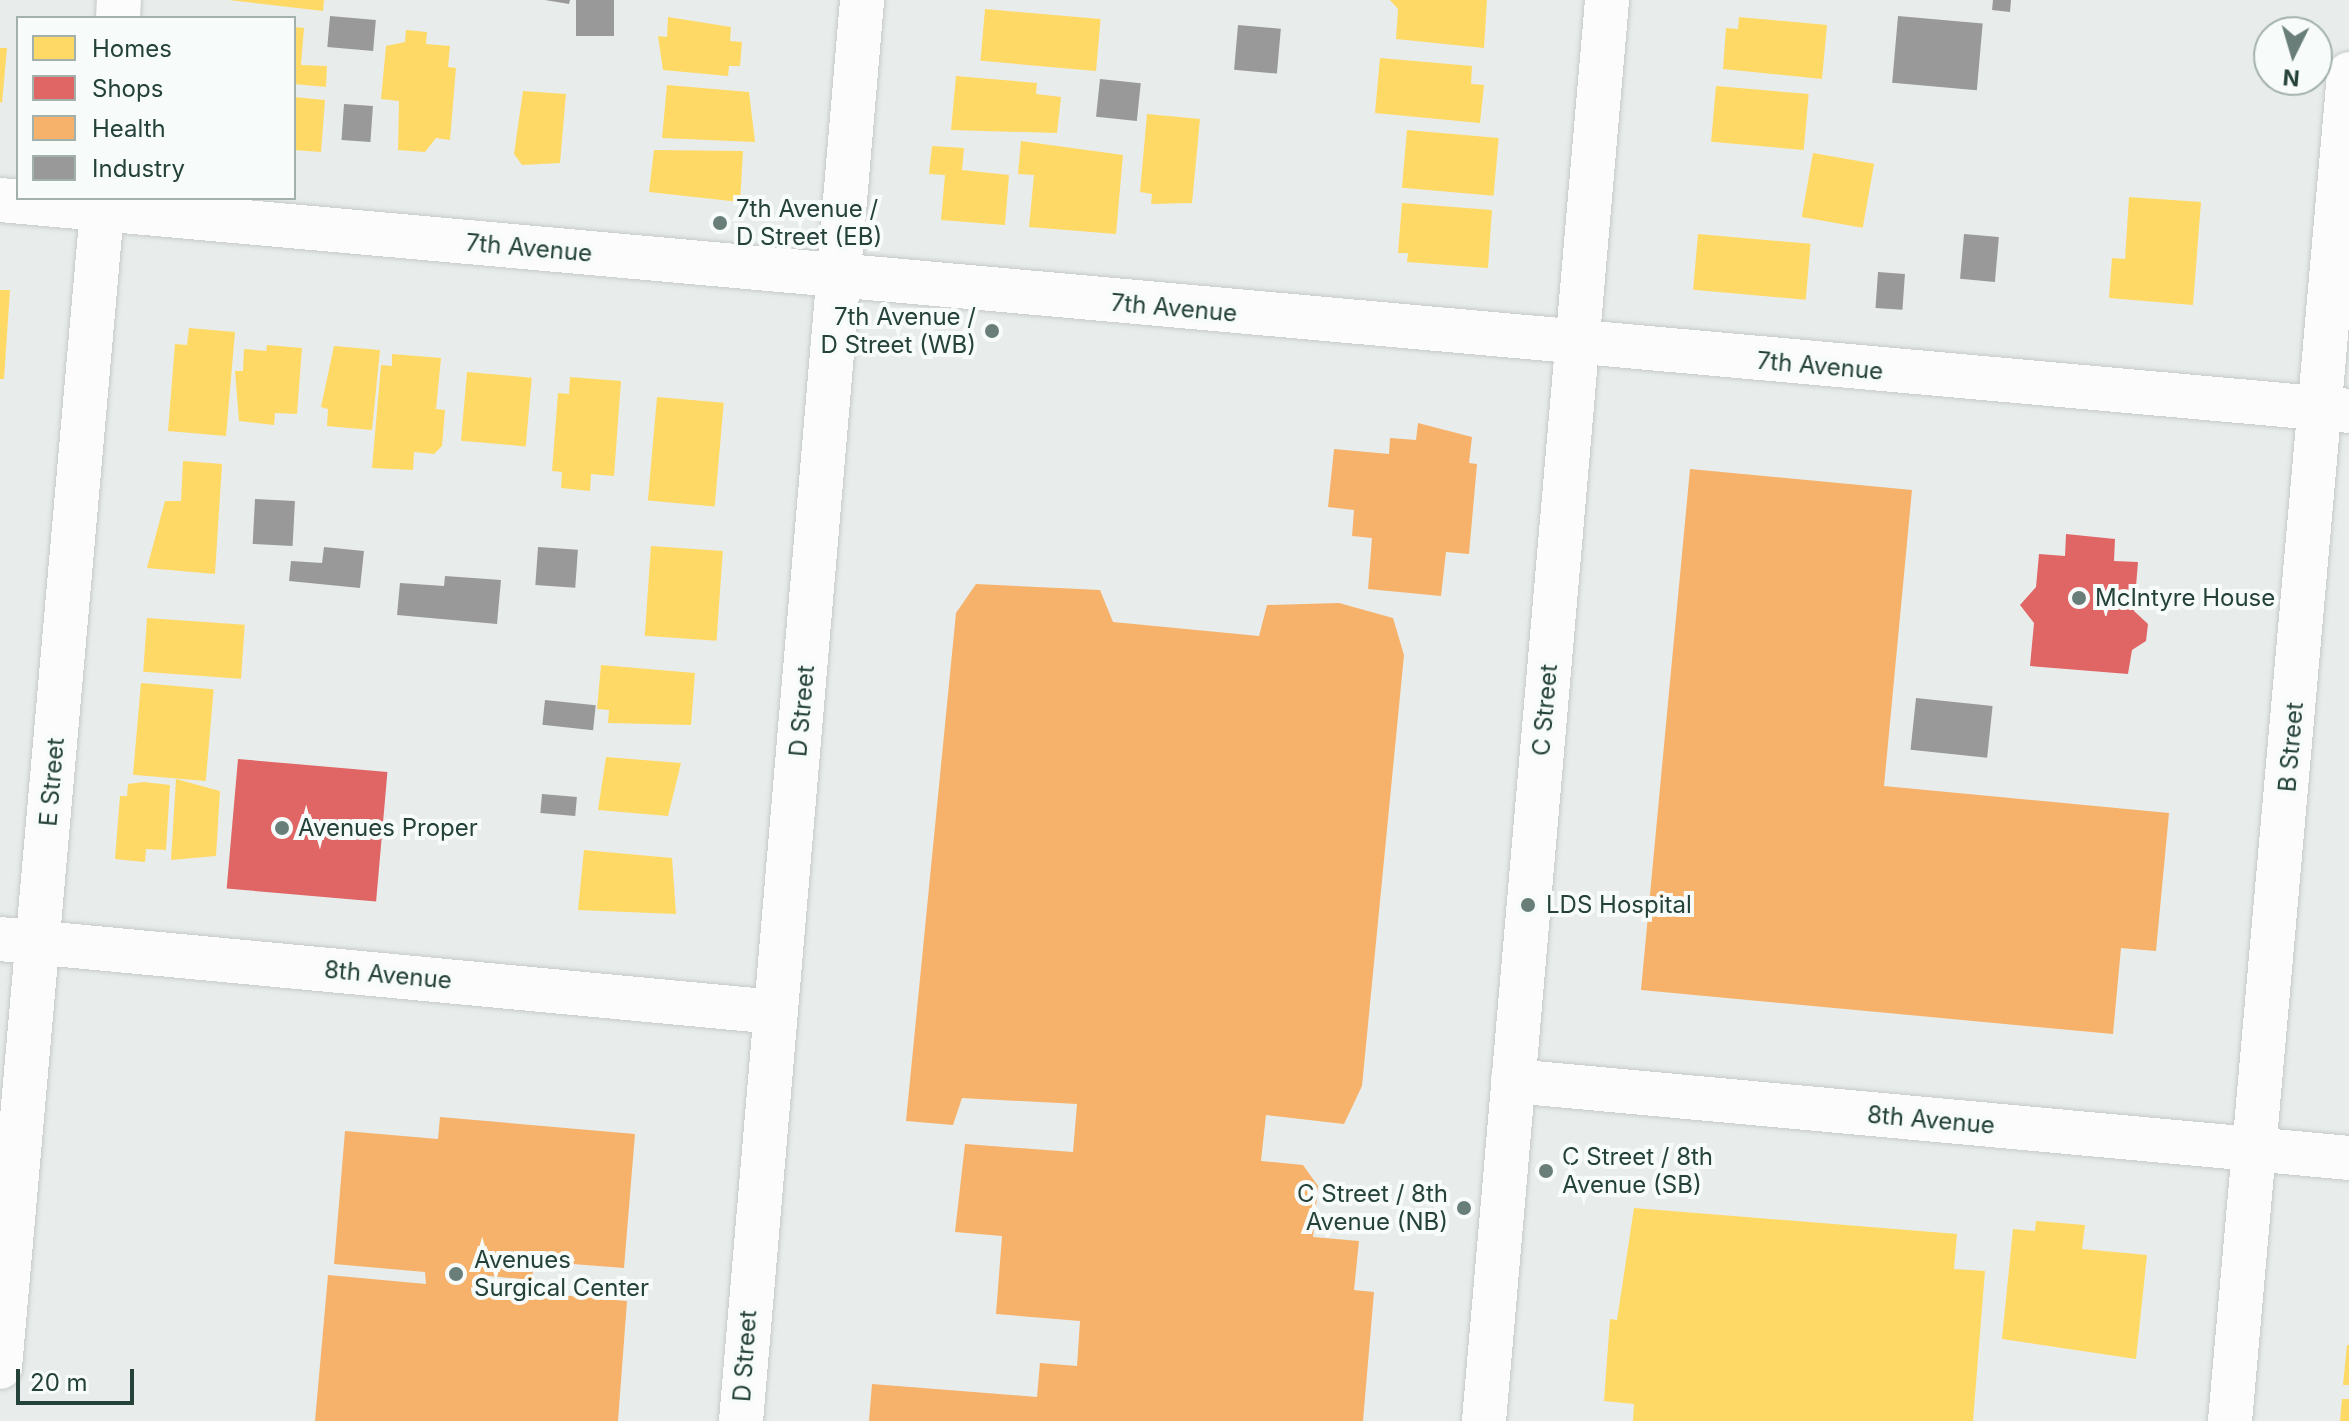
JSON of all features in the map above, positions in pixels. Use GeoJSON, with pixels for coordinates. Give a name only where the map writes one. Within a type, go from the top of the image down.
{"type":"FeatureCollection","features":[{"type":"Feature","properties":{"kind":"street","name":"D Street"},"geometry":{"type":"LineString","coordinates":[[741,1421],[862,0]]}},
{"type":"Feature","properties":{"kind":"street","name":"C Street"},"geometry":{"type":"LineString","coordinates":[[1484,1421],[1607,0]]}},
{"type":"Feature","properties":{"kind":"street","name":"B Street"},"geometry":{"type":"LineString","coordinates":[[2230,1421],[2252,1150],[2334,409],[2349,74]]}},
{"type":"Feature","properties":{"kind":"street","name":"7th Avenue"},"geometry":{"type":"LineString","coordinates":[[0,200],[102,204],[838,278],[2334,409]]}},
{"type":"Feature","properties":{"kind":"street","name":"E Street"},"geometry":{"type":"LineString","coordinates":[[0,1367],[19,940],[102,204]]}},
{"type":"Feature","properties":{"kind":"street","name":"8th Avenue"},"geometry":{"type":"LineString","coordinates":[[19,940],[775,1012]]}},
{"type":"Feature","properties":{"kind":"street","name":"8th Avenue"},"geometry":{"type":"LineString","coordinates":[[1513,1081],[2349,1158]]}},
{"type":"Feature","properties":{"kind":"building: Homes"},"geometry":{"type":"Polygon","coordinates":[[[229,0],[324,0],[323,11],[229,0]]]}},
{"type":"Feature","properties":{"kind":"building: Homes"},"geometry":{"type":"Polygon","coordinates":[[[1390,0],[1487,0],[1484,48],[1396,39],[1398,9],[1390,0]]]}},
{"type":"Feature","properties":{"kind":"building: Homes"},"geometry":{"type":"Polygon","coordinates":[[[985,9],[1101,19],[1096,71],[980,61],[985,9]]]}},
{"type":"Feature","properties":{"kind":"building: Homes"},"geometry":{"type":"Polygon","coordinates":[[[668,17],[731,27],[730,41],[742,42],[740,66],[729,66],[728,76],[663,70],[658,36],[667,37],[668,17]]]}},
{"type":"Feature","properties":{"kind":"building: Homes"},"geometry":{"type":"Polygon","coordinates":[[[1739,17],[1827,25],[1822,79],[1723,69],[1726,28],[1738,29],[1739,17]]]}},
{"type":"Feature","properties":{"kind":"building: Homes"},"geometry":{"type":"Polygon","coordinates":[[[296,27],[304,28],[301,65],[327,66],[326,87],[296,84],[296,27]]]}},
{"type":"Feature","properties":{"kind":"building: Homes"},"geometry":{"type":"Polygon","coordinates":[[[406,30],[427,32],[426,44],[450,46],[448,67],[456,68],[450,140],[436,138],[425,152],[398,150],[399,101],[381,99],[386,46],[405,42],[406,30]]]}},
{"type":"Feature","properties":{"kind":"building: Homes"},"geometry":{"type":"Polygon","coordinates":[[[0,48],[7,48],[2,103],[0,102],[0,48]]]}},
{"type":"Feature","properties":{"kind":"building: Homes"},"geometry":{"type":"Polygon","coordinates":[[[1380,58],[1472,66],[1471,84],[1484,85],[1480,123],[1375,113],[1380,58]]]}},
{"type":"Feature","properties":{"kind":"building: Homes"},"geometry":{"type":"Polygon","coordinates":[[[956,76],[1037,83],[1036,94],[1061,97],[1057,133],[951,130],[956,76]]]}},
{"type":"Feature","properties":{"kind":"building: Homes"},"geometry":{"type":"Polygon","coordinates":[[[667,85],[749,92],[755,142],[662,138],[667,85]]]}},
{"type":"Feature","properties":{"kind":"building: Homes"},"geometry":{"type":"Polygon","coordinates":[[[1716,86],[1809,94],[1804,150],[1711,142],[1716,86]]]}},
{"type":"Feature","properties":{"kind":"building: Homes"},"geometry":{"type":"Polygon","coordinates":[[[523,91],[566,94],[560,163],[522,165],[514,154],[523,91]]]}},
{"type":"Feature","properties":{"kind":"building: Homes"},"geometry":{"type":"Polygon","coordinates":[[[296,97],[325,100],[321,152],[296,150],[296,97]]]}},
{"type":"Feature","properties":{"kind":"building: Homes"},"geometry":{"type":"Polygon","coordinates":[[[1147,114],[1200,119],[1192,203],[1151,204],[1152,194],[1140,192],[1147,114]]]}},
{"type":"Feature","properties":{"kind":"building: Homes"},"geometry":{"type":"Polygon","coordinates":[[[1407,130],[1499,138],[1494,196],[1402,188],[1407,130]]]}},
{"type":"Feature","properties":{"kind":"building: Homes"},"geometry":{"type":"Polygon","coordinates":[[[1021,141],[1123,155],[1116,234],[1029,227],[1034,175],[1018,174],[1021,141]]]}},
{"type":"Feature","properties":{"kind":"building: Homes"},"geometry":{"type":"Polygon","coordinates":[[[932,146],[964,148],[962,170],[1009,175],[1005,225],[941,220],[945,175],[929,174],[932,146]]]}},
{"type":"Feature","properties":{"kind":"building: Homes"},"geometry":{"type":"Polygon","coordinates":[[[654,150],[743,151],[740,202],[649,192],[654,150]]]}},
{"type":"Feature","properties":{"kind":"building: Homes"},"geometry":{"type":"Polygon","coordinates":[[[1813,153],[1874,164],[1863,228],[1802,217],[1813,153]]]}},
{"type":"Feature","properties":{"kind":"building: Homes"},"geometry":{"type":"Polygon","coordinates":[[[2129,197],[2201,202],[2193,305],[2109,298],[2112,258],[2125,259],[2129,197]]]}},
{"type":"Feature","properties":{"kind":"building: Homes"},"geometry":{"type":"Polygon","coordinates":[[[1402,203],[1492,210],[1488,268],[1407,262],[1408,253],[1398,253],[1402,203]]]}},
{"type":"Feature","properties":{"kind":"building: Homes"},"geometry":{"type":"Polygon","coordinates":[[[1698,234],[1811,244],[1806,300],[1693,290],[1698,234]]]}},
{"type":"Feature","properties":{"kind":"building: Homes"},"geometry":{"type":"Polygon","coordinates":[[[0,290],[10,290],[4,379],[0,379],[0,290]]]}},
{"type":"Feature","properties":{"kind":"building: Homes"},"geometry":{"type":"Polygon","coordinates":[[[189,328],[235,332],[226,436],[168,431],[175,344],[187,345],[189,328]]]}},
{"type":"Feature","properties":{"kind":"building: Homes"},"geometry":{"type":"Polygon","coordinates":[[[267,345],[302,348],[297,414],[275,413],[274,425],[239,421],[235,371],[243,371],[244,349],[266,351],[267,345]]]}},
{"type":"Feature","properties":{"kind":"building: Homes"},"geometry":{"type":"Polygon","coordinates":[[[334,346],[380,350],[372,430],[327,426],[328,409],[321,407],[334,346]]]}},
{"type":"Feature","properties":{"kind":"building: Homes"},"geometry":{"type":"Polygon","coordinates":[[[392,354],[441,358],[436,409],[445,410],[442,446],[434,454],[414,452],[413,470],[372,468],[381,365],[392,366],[392,354]]]}},
{"type":"Feature","properties":{"kind":"building: Homes"},"geometry":{"type":"Polygon","coordinates":[[[467,372],[532,378],[526,446],[461,441],[467,372]]]}},
{"type":"Feature","properties":{"kind":"building: Homes"},"geometry":{"type":"Polygon","coordinates":[[[570,377],[621,381],[614,476],[591,474],[590,491],[561,488],[562,472],[552,471],[558,393],[569,394],[570,377]]]}},
{"type":"Feature","properties":{"kind":"building: Homes"},"geometry":{"type":"Polygon","coordinates":[[[657,397],[724,403],[715,506],[648,501],[657,397]]]}},
{"type":"Feature","properties":{"kind":"building: Homes"},"geometry":{"type":"Polygon","coordinates":[[[183,461],[222,464],[215,574],[147,568],[165,501],[181,501],[183,461]]]}},
{"type":"Feature","properties":{"kind":"building: Homes"},"geometry":{"type":"Polygon","coordinates":[[[651,546],[723,551],[717,641],[645,636],[651,546]]]}},
{"type":"Feature","properties":{"kind":"building: Homes"},"geometry":{"type":"Polygon","coordinates":[[[147,618],[245,625],[241,679],[143,672],[147,618]]]}},
{"type":"Feature","properties":{"kind":"building: Homes"},"geometry":{"type":"Polygon","coordinates":[[[601,665],[695,673],[691,725],[608,723],[609,710],[597,709],[601,665]]]}},
{"type":"Feature","properties":{"kind":"building: Homes"},"geometry":{"type":"Polygon","coordinates":[[[141,683],[214,689],[206,781],[133,775],[141,683]]]}},
{"type":"Feature","properties":{"kind":"building: Homes"},"geometry":{"type":"Polygon","coordinates":[[[606,757],[681,763],[668,816],[598,810],[606,757]]]}},
{"type":"Feature","properties":{"kind":"building: Homes"},"geometry":{"type":"Polygon","coordinates":[[[176,779],[220,791],[216,856],[171,860],[176,779]]]}},
{"type":"Feature","properties":{"kind":"building: Homes"},"geometry":{"type":"Polygon","coordinates":[[[128,784],[170,785],[166,850],[146,849],[145,862],[115,859],[120,796],[127,796],[128,784]]]}},
{"type":"Feature","properties":{"kind":"building: Homes"},"geometry":{"type":"Polygon","coordinates":[[[584,850],[672,858],[676,914],[578,910],[584,850]]]}},
{"type":"Feature","properties":{"kind":"building: Homes"},"geometry":{"type":"Polygon","coordinates":[[[1634,1208],[1957,1234],[1954,1269],[1985,1271],[1973,1421],[1633,1421],[1634,1404],[1604,1401],[1610,1319],[1617,1320],[1634,1208]]]}},
{"type":"Feature","properties":{"kind":"building: Homes"},"geometry":{"type":"Polygon","coordinates":[[[2036,1221],[2085,1225],[2082,1249],[2147,1255],[2136,1359],[2002,1339],[2013,1229],[2035,1231],[2036,1221]]]}},
{"type":"Feature","properties":{"kind":"building: Homes"},"geometry":{"type":"Polygon","coordinates":[[[2347,1345],[2349,1385],[2343,1385],[2347,1345]]]}},
{"type":"Feature","properties":{"kind":"building: Homes"},"geometry":{"type":"Polygon","coordinates":[[[2342,1399],[2349,1399],[2349,1421],[2340,1421],[2342,1399]]]}},
{"type":"Feature","properties":{"kind":"building: Shops","name":"McIntyre House"},"geometry":{"type":"Polygon","coordinates":[[[2066,534],[2115,539],[2114,561],[2138,562],[2134,611],[2148,624],[2146,641],[2132,650],[2128,674],[2030,666],[2034,623],[2020,605],[2036,587],[2039,554],[2065,556],[2066,534]]]}},
{"type":"Feature","properties":{"kind":"building: Shops","name":"Avenues Proper"},"geometry":{"type":"Polygon","coordinates":[[[238,759],[387,772],[376,902],[227,889],[238,759]]]}},
{"type":"Feature","properties":{"kind":"building: Health"},"geometry":{"type":"Polygon","coordinates":[[[1418,423],[1472,437],[1469,463],[1477,464],[1469,554],[1446,552],[1441,596],[1368,589],[1372,538],[1352,536],[1354,510],[1328,507],[1334,449],[1389,454],[1390,438],[1416,440],[1418,423]]]}},
{"type":"Feature","properties":{"kind":"building: Health"},"geometry":{"type":"Polygon","coordinates":[[[1690,469],[1912,490],[1884,786],[2169,813],[2156,951],[2121,948],[2113,1034],[1641,990],[1690,469]]]}},
{"type":"Feature","properties":{"kind":"building: Health"},"geometry":{"type":"Polygon","coordinates":[[[976,584],[1100,590],[1113,622],[1259,636],[1267,605],[1339,603],[1393,618],[1404,655],[1362,1086],[1344,1124],[1266,1115],[1261,1161],[1303,1165],[1318,1186],[1313,1237],[1359,1241],[1354,1290],[1374,1292],[1363,1421],[869,1421],[872,1384],[1037,1397],[1040,1363],[1077,1366],[1080,1321],[996,1314],[1002,1236],[955,1232],[965,1144],[1073,1152],[1077,1104],[962,1098],[953,1125],[906,1121],[956,613],[976,584]]]}},
{"type":"Feature","properties":{"kind":"building: Health"},"geometry":{"type":"Polygon","coordinates":[[[440,1117],[635,1134],[624,1268],[534,1261],[532,1280],[479,1275],[479,1288],[627,1301],[618,1421],[315,1421],[328,1275],[426,1284],[425,1272],[334,1264],[345,1131],[438,1139],[440,1117]]]}},
{"type":"Feature","properties":{"kind":"building: Industry"},"geometry":{"type":"Polygon","coordinates":[[[545,0],[570,0],[569,4],[545,0]]]}},
{"type":"Feature","properties":{"kind":"building: Industry"},"geometry":{"type":"Polygon","coordinates":[[[576,0],[614,0],[614,36],[576,36],[576,0]]]}},
{"type":"Feature","properties":{"kind":"building: Industry"},"geometry":{"type":"Polygon","coordinates":[[[1993,0],[2011,0],[2010,12],[1992,10],[1993,0]]]}},
{"type":"Feature","properties":{"kind":"building: Industry"},"geometry":{"type":"Polygon","coordinates":[[[330,16],[376,20],[373,51],[327,47],[330,16]]]}},
{"type":"Feature","properties":{"kind":"building: Industry"},"geometry":{"type":"Polygon","coordinates":[[[1898,16],[1983,23],[1977,90],[1892,83],[1898,16]]]}},
{"type":"Feature","properties":{"kind":"building: Industry"},"geometry":{"type":"Polygon","coordinates":[[[1238,25],[1281,29],[1277,74],[1234,70],[1238,25]]]}},
{"type":"Feature","properties":{"kind":"building: Industry"},"geometry":{"type":"Polygon","coordinates":[[[1100,79],[1141,83],[1137,121],[1096,117],[1100,79]]]}},
{"type":"Feature","properties":{"kind":"building: Industry"},"geometry":{"type":"Polygon","coordinates":[[[344,104],[373,106],[370,142],[341,140],[344,104]]]}},
{"type":"Feature","properties":{"kind":"building: Industry"},"geometry":{"type":"Polygon","coordinates":[[[1964,234],[1999,237],[1995,282],[1960,279],[1964,234]]]}},
{"type":"Feature","properties":{"kind":"building: Industry"},"geometry":{"type":"Polygon","coordinates":[[[1878,272],[1905,274],[1902,310],[1875,308],[1878,272]]]}},
{"type":"Feature","properties":{"kind":"building: Industry"},"geometry":{"type":"Polygon","coordinates":[[[255,499],[295,501],[293,546],[253,544],[255,499]]]}},
{"type":"Feature","properties":{"kind":"building: Industry"},"geometry":{"type":"Polygon","coordinates":[[[324,547],[364,551],[360,588],[289,581],[291,561],[322,563],[324,547]]]}},
{"type":"Feature","properties":{"kind":"building: Industry"},"geometry":{"type":"Polygon","coordinates":[[[538,547],[578,550],[575,588],[535,585],[538,547]]]}},
{"type":"Feature","properties":{"kind":"building: Industry"},"geometry":{"type":"Polygon","coordinates":[[[445,576],[501,580],[497,624],[397,615],[400,583],[444,586],[445,576]]]}},
{"type":"Feature","properties":{"kind":"building: Industry"},"geometry":{"type":"Polygon","coordinates":[[[1916,698],[1993,706],[1987,758],[1911,750],[1916,698]]]}},
{"type":"Feature","properties":{"kind":"building: Industry"},"geometry":{"type":"Polygon","coordinates":[[[545,700],[596,705],[593,730],[542,725],[545,700]]]}},
{"type":"Feature","properties":{"kind":"building: Industry"},"geometry":{"type":"Polygon","coordinates":[[[542,794],[577,797],[575,816],[540,813],[542,794]]]}},
{"type":"Feature","properties":{"kind":"place","name":"7th Avenue / D Street (EB)"},"geometry":{"type":"Point","coordinates":[720,223]}},
{"type":"Feature","properties":{"kind":"place","name":"7th Avenue / D Street (WB)"},"geometry":{"type":"Point","coordinates":[992,331]}},
{"type":"Feature","properties":{"kind":"place","name":"McIntyre House"},"geometry":{"type":"Point","coordinates":[2079,598]}},
{"type":"Feature","properties":{"kind":"place","name":"Avenues Proper"},"geometry":{"type":"Point","coordinates":[282,828]}},
{"type":"Feature","properties":{"kind":"place","name":"LDS Hospital"},"geometry":{"type":"Point","coordinates":[1528,905]}},
{"type":"Feature","properties":{"kind":"place","name":"C Street / 8th Avenue (SB)"},"geometry":{"type":"Point","coordinates":[1546,1171]}},
{"type":"Feature","properties":{"kind":"place","name":"C Street / 8th Avenue (NB)"},"geometry":{"type":"Point","coordinates":[1464,1208]}},
{"type":"Feature","properties":{"kind":"place","name":"Avenues Surgical Center"},"geometry":{"type":"Point","coordinates":[456,1274]}}]}
